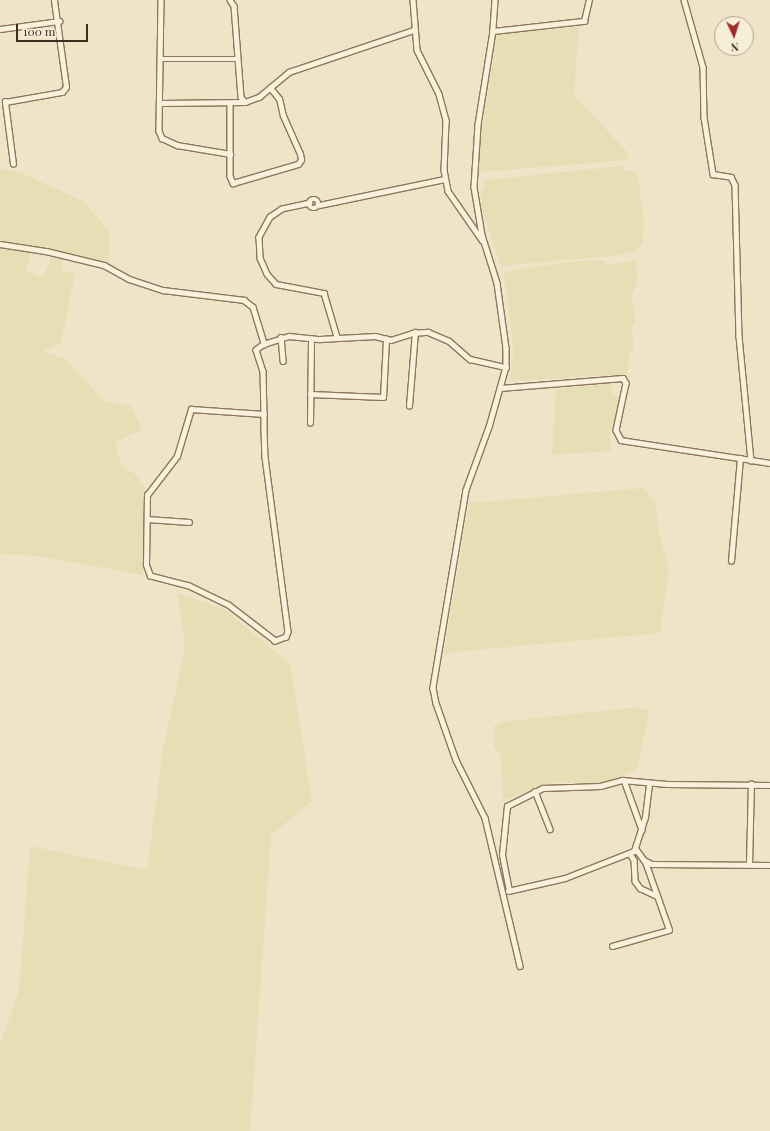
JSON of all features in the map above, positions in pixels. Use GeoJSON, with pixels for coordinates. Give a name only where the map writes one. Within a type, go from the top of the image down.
{"type":"FeatureCollection","features":[{"type":"Feature","properties":{"kind":"street"},"geometry":{"type":"LineString","coordinates":[[13,164],[5,102],[62,92],[66,87],[59,21],[54,0]]}},
{"type":"Feature","properties":{"kind":"street"},"geometry":{"type":"LineString","coordinates":[[161,0],[162,59],[159,131],[167,142],[230,154]]}},
{"type":"Feature","properties":{"kind":"street"},"geometry":{"type":"LineString","coordinates":[[230,0],[234,6],[241,97],[245,102]]}},
{"type":"Feature","properties":{"kind":"street"},"geometry":{"type":"LineString","coordinates":[[414,0],[414,30],[419,56],[437,89],[446,121],[444,179],[448,191],[485,244]]}},
{"type":"Feature","properties":{"kind":"street"},"geometry":{"type":"LineString","coordinates":[[494,0],[493,31],[478,126],[474,170],[475,199],[485,244],[497,283],[505,336],[506,367],[466,490],[434,688],[436,703],[456,760],[485,818],[520,966]]}},
{"type":"Feature","properties":{"kind":"street"},"geometry":{"type":"LineString","coordinates":[[493,31],[584,21],[589,0]]}},
{"type":"Feature","properties":{"kind":"street"},"geometry":{"type":"LineString","coordinates":[[684,0],[703,67],[704,117],[713,174],[731,177],[735,185],[739,336],[751,460]]}},
{"type":"Feature","properties":{"kind":"street"},"geometry":{"type":"LineString","coordinates":[[0,29],[59,21]]}},
{"type":"Feature","properties":{"kind":"street"},"geometry":{"type":"LineString","coordinates":[[161,103],[230,103],[254,101],[286,74],[296,69],[414,30]]}},
{"type":"Feature","properties":{"kind":"street"},"geometry":{"type":"LineString","coordinates":[[162,59],[237,59]]}},
{"type":"Feature","properties":{"kind":"street"},"geometry":{"type":"LineString","coordinates":[[230,103],[230,179],[235,184],[301,162],[300,154],[283,116],[279,99],[270,88]]}},
{"type":"Feature","properties":{"kind":"street"},"geometry":{"type":"LineString","coordinates":[[337,338],[324,293],[276,284],[265,271],[260,258],[259,238],[270,217],[282,209],[310,203],[315,200],[319,204],[444,179]]}},
{"type":"Feature","properties":{"kind":"street"},"geometry":{"type":"LineString","coordinates":[[0,244],[46,251],[104,265],[129,278],[163,290],[244,300],[252,307],[264,344]]}},
{"type":"Feature","properties":{"kind":"street"},"geometry":{"type":"LineString","coordinates":[[264,414],[191,409],[177,456],[149,491],[146,565],[150,576],[208,594],[238,612],[275,640],[286,637],[286,609],[265,457],[264,371],[256,350],[264,344],[281,337],[311,339],[375,336],[393,340],[415,332],[428,332],[442,337],[474,360],[506,367]]}},
{"type":"Feature","properties":{"kind":"street"},"geometry":{"type":"LineString","coordinates":[[409,406],[415,332]]}},
{"type":"Feature","properties":{"kind":"street"},"geometry":{"type":"LineString","coordinates":[[281,337],[283,361]]}},
{"type":"Feature","properties":{"kind":"street"},"geometry":{"type":"LineString","coordinates":[[310,422],[311,339]]}},
{"type":"Feature","properties":{"kind":"street"},"geometry":{"type":"LineString","coordinates":[[310,394],[383,397],[386,339]]}},
{"type":"Feature","properties":{"kind":"street"},"geometry":{"type":"LineString","coordinates":[[500,388],[623,378],[626,383],[616,430],[619,439],[701,454],[770,463]]}},
{"type":"Feature","properties":{"kind":"street"},"geometry":{"type":"LineString","coordinates":[[731,561],[740,458]]}},
{"type":"Feature","properties":{"kind":"street"},"geometry":{"type":"LineString","coordinates":[[147,519],[189,522]]}},
{"type":"Feature","properties":{"kind":"street"},"geometry":{"type":"LineString","coordinates":[[509,891],[502,855],[506,809],[510,803],[535,791],[547,787],[600,786],[624,780],[649,784],[770,785]]}},
{"type":"Feature","properties":{"kind":"street"},"geometry":{"type":"LineString","coordinates":[[624,780],[642,832]]}},
{"type":"Feature","properties":{"kind":"street"},"geometry":{"type":"LineString","coordinates":[[502,892],[565,878],[630,854],[636,849],[642,832],[649,784]]}},
{"type":"Feature","properties":{"kind":"street"},"geometry":{"type":"LineString","coordinates":[[749,864],[751,784]]}},
{"type":"Feature","properties":{"kind":"street"},"geometry":{"type":"LineString","coordinates":[[535,791],[550,829]]}},
{"type":"Feature","properties":{"kind":"street"},"geometry":{"type":"LineString","coordinates":[[612,946],[669,930],[645,862],[636,849]]}},
{"type":"Feature","properties":{"kind":"street"},"geometry":{"type":"LineString","coordinates":[[630,854],[634,860],[635,881],[640,888],[657,896]]}},
{"type":"Feature","properties":{"kind":"street"},"geometry":{"type":"LineString","coordinates":[[645,862],[658,864],[770,864]]}},
{"type":"Feature","properties":{"kind":"shaded area"},"geometry":{"type":"Polygon","coordinates":[[[579,27],[574,95],[628,153],[627,160],[480,172],[479,151],[497,34],[579,27]]]}},
{"type":"Feature","properties":{"kind":"shaded area"},"geometry":{"type":"Polygon","coordinates":[[[622,166],[624,171],[635,171],[638,178],[644,221],[643,242],[637,251],[612,256],[501,266],[482,209],[481,190],[485,189],[485,180],[622,166]]]}},
{"type":"Feature","properties":{"kind":"shaded area"},"geometry":{"type":"Polygon","coordinates":[[[0,169],[19,172],[83,201],[110,232],[108,262],[0,240],[0,169]]]}},
{"type":"Feature","properties":{"kind":"shaded area"},"geometry":{"type":"Polygon","coordinates":[[[0,247],[31,252],[26,271],[43,278],[52,255],[63,259],[61,271],[75,273],[61,343],[42,351],[65,359],[104,401],[131,406],[142,430],[115,442],[121,465],[135,474],[146,490],[150,517],[143,575],[38,556],[0,554],[0,247]]]}},
{"type":"Feature","properties":{"kind":"shaded area"},"geometry":{"type":"Polygon","coordinates":[[[603,260],[607,264],[636,261],[637,282],[632,295],[635,323],[631,329],[634,349],[629,355],[627,374],[509,381],[514,353],[504,272],[567,262],[603,260]]]}},
{"type":"Feature","properties":{"kind":"shaded area"},"geometry":{"type":"Polygon","coordinates":[[[611,384],[613,395],[620,397],[610,435],[611,451],[552,455],[556,389],[611,384]]]}},
{"type":"Feature","properties":{"kind":"shaded area"},"geometry":{"type":"Polygon","coordinates":[[[644,488],[656,504],[658,528],[669,569],[660,633],[444,653],[469,503],[644,488]]]}},
{"type":"Feature","properties":{"kind":"shaded area"},"geometry":{"type":"Polygon","coordinates":[[[178,593],[225,610],[290,664],[312,801],[271,835],[250,1131],[0,1131],[0,1045],[19,990],[30,846],[147,870],[163,749],[185,648],[178,593]]]}},
{"type":"Feature","properties":{"kind":"shaded area"},"geometry":{"type":"Polygon","coordinates":[[[639,707],[640,710],[650,709],[637,769],[604,783],[552,782],[505,800],[503,798],[501,755],[494,746],[494,726],[501,722],[639,707]]]}}]}
